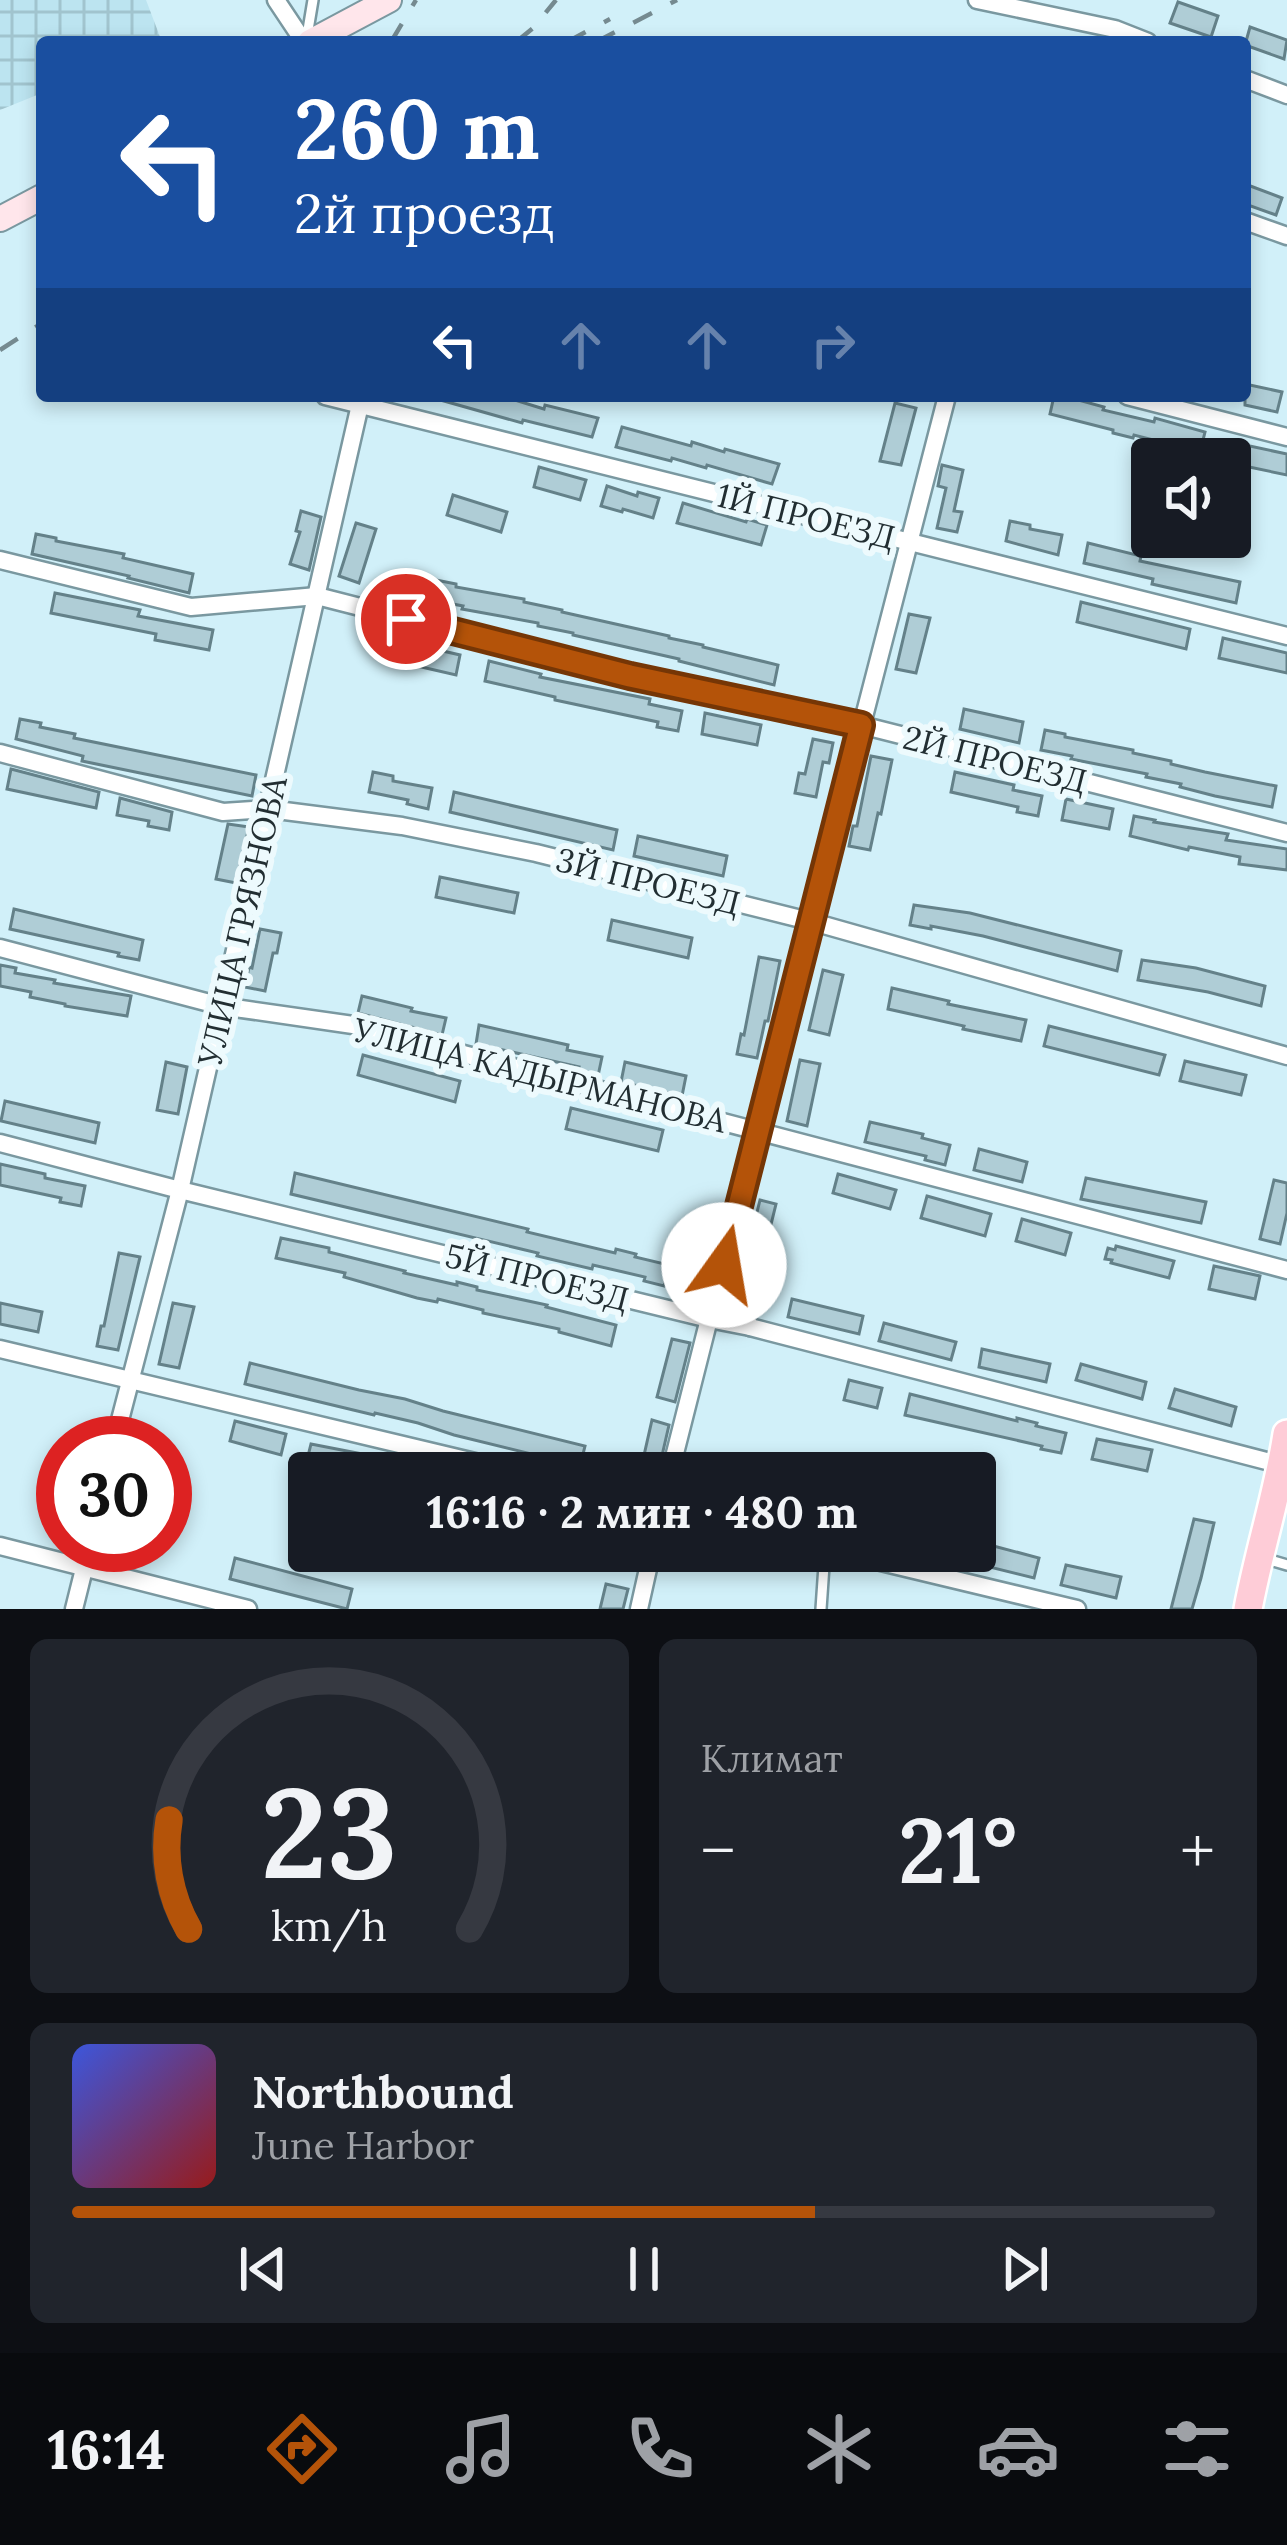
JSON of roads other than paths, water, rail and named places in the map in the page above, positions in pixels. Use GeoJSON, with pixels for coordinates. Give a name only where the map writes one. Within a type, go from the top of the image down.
{"type":"FeatureCollection","features":[{"type":"Feature","properties":{"kind":"main road"},"geometry":{"type":"LineString","coordinates":[[1248,1609],[1287,1435]]}},
{"type":"Feature","properties":{"kind":"street"},"geometry":{"type":"LineString","coordinates":[[276,0],[303,36]]}},
{"type":"Feature","properties":{"kind":"street"},"geometry":{"type":"LineString","coordinates":[[319,36],[389,0]]}},
{"type":"Feature","properties":{"kind":"street"},"geometry":{"type":"LineString","coordinates":[[977,0],[1133,36]]}},
{"type":"Feature","properties":{"kind":"street"},"geometry":{"type":"LineString","coordinates":[[1251,82],[1287,95]]}},
{"type":"Feature","properties":{"kind":"street"},"geometry":{"type":"LineString","coordinates":[[0,219],[36,200]]}},
{"type":"Feature","properties":{"kind":"street"},"geometry":{"type":"LineString","coordinates":[[1251,223],[1287,236]]}},
{"type":"Feature","properties":{"kind":"street","name":"УЛИЦА ГРЯЗНОВА"},"geometry":{"type":"LineString","coordinates":[[120,1416],[180,1190],[361,402]]}},
{"type":"Feature","properties":{"kind":"street","name":"1Й ПРОЕЗД"},"geometry":{"type":"LineString","coordinates":[[369,402],[1287,635]]}},
{"type":"Feature","properties":{"kind":"street"},"geometry":{"type":"LineString","coordinates":[[750,1327],[724,1265],[946,402]]}},
{"type":"Feature","properties":{"kind":"street"},"geometry":{"type":"LineString","coordinates":[[1150,402],[1287,437]]}},
{"type":"Feature","properties":{"kind":"street","name":"2Й ПРОЕЗД"},"geometry":{"type":"LineString","coordinates":[[0,560],[191,607],[317,596],[630,676],[861,725],[1287,833]]}},
{"type":"Feature","properties":{"kind":"street","name":"3Й ПРОЕЗД"},"geometry":{"type":"LineString","coordinates":[[0,753],[223,812],[269,809],[402,826],[536,853],[813,922],[1287,1056]]}},
{"type":"Feature","properties":{"kind":"street","name":"УЛИЦА КАДЫРМАНОВА"},"geometry":{"type":"LineString","coordinates":[[0,948],[221,1006],[353,1025],[1287,1270]]}},
{"type":"Feature","properties":{"kind":"street","name":"5Й ПРОЕЗД"},"geometry":{"type":"LineString","coordinates":[[0,1142],[750,1327],[1282,1466]]}},
{"type":"Feature","properties":{"kind":"street"},"geometry":{"type":"LineString","coordinates":[[675,1452],[709,1319]]}},
{"type":"Feature","properties":{"kind":"street"},"geometry":{"type":"LineString","coordinates":[[0,1349],[432,1452]]}},
{"type":"Feature","properties":{"kind":"street"},"geometry":{"type":"LineString","coordinates":[[0,1546],[36,1555]]}},
{"type":"Feature","properties":{"kind":"street"},"geometry":{"type":"LineString","coordinates":[[74,1609],[84,1572]]}},
{"type":"Feature","properties":{"kind":"street"},"geometry":{"type":"LineString","coordinates":[[104,1572],[248,1609]]}},
{"type":"Feature","properties":{"kind":"street"},"geometry":{"type":"LineString","coordinates":[[639,1609],[647,1572]]}},
{"type":"Feature","properties":{"kind":"street"},"geometry":{"type":"LineString","coordinates":[[913,1572],[1029,1603],[1077,1609]]}},
{"type":"Feature","properties":{"kind":"lane"},"geometry":{"type":"LineString","coordinates":[[308,36],[313,0]]}},
{"type":"Feature","properties":{"kind":"lane"},"geometry":{"type":"LineString","coordinates":[[1258,1557],[1287,1565]]}},
{"type":"Feature","properties":{"kind":"lane"},"geometry":{"type":"LineString","coordinates":[[821,1609],[824,1572]]}},
{"type":"Feature","properties":{"kind":"railway"},"geometry":{"type":"LineString","coordinates":[[395,36],[416,0]]}},
{"type":"Feature","properties":{"kind":"railway"},"geometry":{"type":"LineString","coordinates":[[523,36],[556,0]]}},
{"type":"Feature","properties":{"kind":"railway"},"geometry":{"type":"LineString","coordinates":[[608,36],[677,0]]}},
{"type":"Feature","properties":{"kind":"railway"},"geometry":{"type":"LineString","coordinates":[[578,36],[610,19]]}},
{"type":"Feature","properties":{"kind":"railway"},"geometry":{"type":"LineString","coordinates":[[0,350],[36,327]]}}]}
